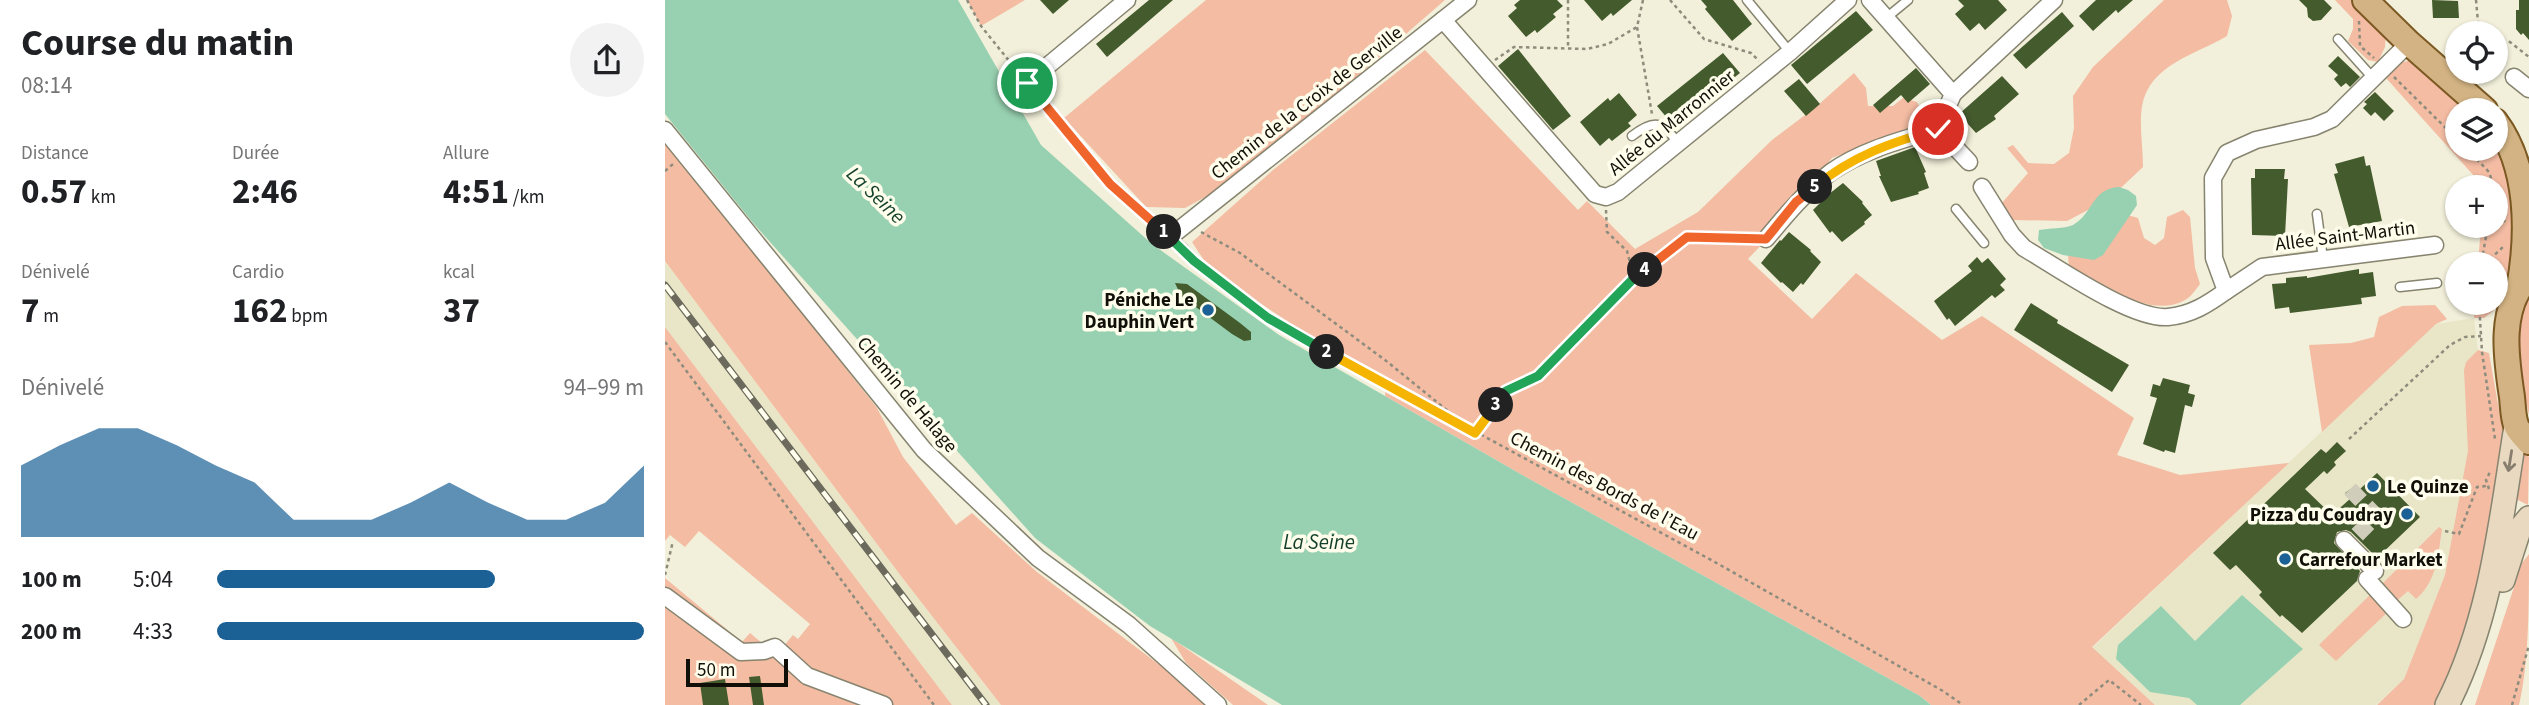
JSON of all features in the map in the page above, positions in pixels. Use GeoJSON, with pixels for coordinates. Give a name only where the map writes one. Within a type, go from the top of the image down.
{"type":"FeatureCollection","features":[{"type":"Feature","properties":{"kind":"main road"},"geometry":{"type":"LineString","coordinates":[[2379,0],[2445,53]]}},
{"type":"Feature","properties":{"kind":"main road"},"geometry":{"type":"LineString","coordinates":[[2361,7],[2409,43],[2471,98]]}},
{"type":"Feature","properties":{"kind":"main road"},"geometry":{"type":"LineString","coordinates":[[2481,84],[2519,129],[2529,153]]}},
{"type":"Feature","properties":{"kind":"main road"},"geometry":{"type":"LineString","coordinates":[[2447,705],[2466,669],[2490,581],[2522,434],[2506,353],[2506,336],[2512,301],[2524,282],[2528,210],[2522,169],[2508,139]]}},
{"type":"Feature","properties":{"kind":"main road"},"geometry":{"type":"LineString","coordinates":[[2460,705],[2475,674],[2511,551],[2519,530],[2529,518]]}},
{"type":"Feature","properties":{"kind":"street"},"geometry":{"type":"LineString","coordinates":[[1027,83],[1127,0]]}},
{"type":"Feature","properties":{"kind":"street","name":"Chemin de la Croix de Gerville"},"geometry":{"type":"LineString","coordinates":[[1170,237],[1468,0]]}},
{"type":"Feature","properties":{"kind":"street","name":"Allée du Marronnier"},"geometry":{"type":"LineString","coordinates":[[1443,20],[1595,194],[1606,197],[1618,192],[1790,52],[1849,0]]}},
{"type":"Feature","properties":{"kind":"street"},"geometry":{"type":"LineString","coordinates":[[1870,0],[1953,94]]}},
{"type":"Feature","properties":{"kind":"street"},"geometry":{"type":"LineString","coordinates":[[1938,129],[1953,94],[2054,0]]}},
{"type":"Feature","properties":{"kind":"street"},"geometry":{"type":"LineString","coordinates":[[2226,291],[2214,258],[2213,178],[2227,153],[2256,140],[2315,127],[2332,119],[2409,43]]}},
{"type":"Feature","properties":{"kind":"street"},"geometry":{"type":"LineString","coordinates":[[2514,77],[2529,89]]}},
{"type":"Feature","properties":{"kind":"street"},"geometry":{"type":"LineString","coordinates":[[1938,129],[1969,162]]}},
{"type":"Feature","properties":{"kind":"street"},"geometry":{"type":"LineString","coordinates":[[1766,239],[1796,202],[1833,171],[1883,145],[1938,129]]}},
{"type":"Feature","properties":{"kind":"street","name":"Chemin de Halage"},"geometry":{"type":"LineString","coordinates":[[665,130],[924,450],[1038,558],[1129,625],[1218,705]]}},
{"type":"Feature","properties":{"kind":"street","name":"Allée Saint-Martin"},"geometry":{"type":"LineString","coordinates":[[1982,187],[2024,248],[2130,309],[2166,317],[2201,309],[2262,267],[2435,246]]}},
{"type":"Feature","properties":{"kind":"street"},"geometry":{"type":"LineString","coordinates":[[2347,541],[2403,619]]}},
{"type":"Feature","properties":{"kind":"street"},"geometry":{"type":"LineString","coordinates":[[665,596],[741,652],[764,651],[775,647],[807,676],[884,705]]}},
{"type":"Feature","properties":{"kind":"lane"},"geometry":{"type":"LineString","coordinates":[[1747,0],[1790,52]]}},
{"type":"Feature","properties":{"kind":"lane"},"geometry":{"type":"LineString","coordinates":[[1886,18],[1908,0]]}},
{"type":"Feature","properties":{"kind":"lane"},"geometry":{"type":"LineString","coordinates":[[2338,39],[2378,73]]}},
{"type":"Feature","properties":{"kind":"lane"},"geometry":{"type":"LineString","coordinates":[[1027,83],[1110,184],[1194,261],[1268,318]]}},
{"type":"Feature","properties":{"kind":"lane"},"geometry":{"type":"LineString","coordinates":[[1632,136],[1645,126],[1654,124],[1663,127],[1678,143]]}},
{"type":"Feature","properties":{"kind":"lane"},"geometry":{"type":"LineString","coordinates":[[1956,209],[1984,243]]}},
{"type":"Feature","properties":{"kind":"lane"},"geometry":{"type":"LineString","coordinates":[[2317,214],[2323,259]]}},
{"type":"Feature","properties":{"kind":"lane"},"geometry":{"type":"LineString","coordinates":[[2400,287],[2437,282]]}},
{"type":"Feature","properties":{"kind":"path"},"geometry":{"type":"LineString","coordinates":[[967,0],[981,26],[1027,83]]}},
{"type":"Feature","properties":{"kind":"path"},"geometry":{"type":"LineString","coordinates":[[1568,0],[1568,48]]}},
{"type":"Feature","properties":{"kind":"path"},"geometry":{"type":"LineString","coordinates":[[1643,0],[1637,27],[1654,124]]}},
{"type":"Feature","properties":{"kind":"path"},"geometry":{"type":"LineString","coordinates":[[1670,0],[1704,39],[1751,52],[1768,70]]}},
{"type":"Feature","properties":{"kind":"path"},"geometry":{"type":"LineString","coordinates":[[2476,0],[2478,21]]}},
{"type":"Feature","properties":{"kind":"path"},"geometry":{"type":"LineString","coordinates":[[2361,7],[2360,46],[2378,73],[2445,129]]}},
{"type":"Feature","properties":{"kind":"path"},"geometry":{"type":"LineString","coordinates":[[1484,67],[1514,47],[1587,49],[1608,44],[1637,27]]}},
{"type":"Feature","properties":{"kind":"path"},"geometry":{"type":"LineString","coordinates":[[2508,42],[2529,57]]}},
{"type":"Feature","properties":{"kind":"path"},"geometry":{"type":"LineString","coordinates":[[2478,161],[2490,175]]}},
{"type":"Feature","properties":{"kind":"path"},"geometry":{"type":"LineString","coordinates":[[1606,197],[1607,232],[1627,251],[1634,278]]}},
{"type":"Feature","properties":{"kind":"path"},"geometry":{"type":"LineString","coordinates":[[1185,224],[1240,253],[1385,360],[1475,433],[1506,391],[1538,376],[1634,278],[1687,237],[1766,239]]}},
{"type":"Feature","properties":{"kind":"path"},"geometry":{"type":"LineString","coordinates":[[2498,252],[2505,245]]}},
{"type":"Feature","properties":{"kind":"path"},"geometry":{"type":"LineString","coordinates":[[2480,315],[2495,441]]}},
{"type":"Feature","properties":{"kind":"path","name":"Chemin des Bords de l’Eau"},"geometry":{"type":"LineString","coordinates":[[1268,318],[1713,561],[1943,691],[1963,705]]}},
{"type":"Feature","properties":{"kind":"path"},"geometry":{"type":"LineString","coordinates":[[2349,439],[2450,345],[2465,337],[2481,336]]}},
{"type":"Feature","properties":{"kind":"path"},"geometry":{"type":"LineString","coordinates":[[665,342],[934,705]]}},
{"type":"Feature","properties":{"kind":"path"},"geometry":{"type":"LineString","coordinates":[[2490,491],[2486,480],[2492,467]]}},
{"type":"Feature","properties":{"kind":"path"},"geometry":{"type":"LineString","coordinates":[[2445,531],[2459,534],[2477,487],[2486,486]]}},
{"type":"Feature","properties":{"kind":"path"},"geometry":{"type":"LineString","coordinates":[[665,575],[673,541]]}},
{"type":"Feature","properties":{"kind":"path"},"geometry":{"type":"LineString","coordinates":[[667,566],[672,565]]}},
{"type":"Feature","properties":{"kind":"path"},"geometry":{"type":"LineString","coordinates":[[2512,705],[2529,645]]}},
{"type":"Feature","properties":{"kind":"path"},"geometry":{"type":"LineString","coordinates":[[2079,705],[2109,680],[2141,705]]}},
{"type":"Feature","properties":{"kind":"shaded area"},"geometry":{"type":"Polygon","coordinates":[[[967,0],[1025,0],[981,26],[967,0]]]}},
{"type":"Feature","properties":{"kind":"shaded area"},"geometry":{"type":"Polygon","coordinates":[[[1206,0],[1445,0],[1338,93],[1209,195],[1185,208],[1146,207],[1064,118],[1206,0]]]}},
{"type":"Feature","properties":{"kind":"shaded area"},"geometry":{"type":"Polygon","coordinates":[[[2164,0],[2227,0],[2232,16],[2227,36],[2175,62],[2154,80],[2147,92],[2141,113],[2143,167],[2109,199],[2067,221],[2012,220],[1994,212],[2028,173],[2007,148],[2013,145],[2028,163],[2054,164],[2069,153],[2074,128],[2073,96],[2093,67],[2164,0]]]}},
{"type":"Feature","properties":{"kind":"shaded area"},"geometry":{"type":"Polygon","coordinates":[[[2335,0],[2358,0],[2386,35],[2385,47],[2378,62],[2368,60],[2348,41],[2353,29],[2353,19],[2335,0]]]}},
{"type":"Feature","properties":{"kind":"shaded area"},"geometry":{"type":"Polygon","coordinates":[[[1425,50],[1578,210],[1587,201],[1635,249],[1698,212],[1772,140],[1817,106],[1854,73],[1866,88],[1868,106],[1893,106],[1903,98],[1917,102],[1923,115],[1918,126],[1832,158],[1801,203],[1748,259],[1812,319],[1856,273],[1942,340],[1982,316],[2134,418],[2117,455],[2180,475],[2289,463],[2092,647],[2155,705],[1931,705],[1920,696],[1385,396],[1386,386],[1211,271],[1192,242],[1273,170],[1425,50]]]}},
{"type":"Feature","properties":{"kind":"shaded area"},"geometry":{"type":"Polygon","coordinates":[[[2412,60],[2467,98],[2445,98],[2445,144],[2386,78],[2399,63],[2412,60]]]}},
{"type":"Feature","properties":{"kind":"shaded area"},"geometry":{"type":"Polygon","coordinates":[[[665,139],[877,408],[903,457],[956,525],[972,513],[1037,572],[1174,676],[1207,705],[1001,705],[665,261],[665,139]]]}},
{"type":"Feature","properties":{"kind":"shaded area"},"geometry":{"type":"Polygon","coordinates":[[[2508,141],[2512,148],[2514,271],[2508,282],[2508,252],[2479,252],[2480,238],[2508,238],[2508,175],[2473,175],[2461,161],[2508,161],[2508,141]]]}},
{"type":"Feature","properties":{"kind":"shaded area"},"geometry":{"type":"Polygon","coordinates":[[[2183,210],[2190,217],[2195,268],[2200,284],[2185,300],[2171,305],[2141,303],[2069,268],[2068,254],[2117,212],[2138,218],[2144,238],[2155,245],[2164,238],[2167,217],[2183,210]]]}},
{"type":"Feature","properties":{"kind":"shaded area"},"geometry":{"type":"Polygon","coordinates":[[[665,261],[1001,705],[952,705],[665,327],[665,261]]]}},
{"type":"Feature","properties":{"kind":"shaded area"},"geometry":{"type":"Polygon","coordinates":[[[2529,291],[2529,415],[2519,372],[2517,327],[2529,291]]]}},
{"type":"Feature","properties":{"kind":"shaded area"},"geometry":{"type":"Polygon","coordinates":[[[2435,305],[2447,319],[2436,324],[2322,432],[2309,345],[2351,343],[2374,337],[2379,317],[2402,306],[2435,305]]]}},
{"type":"Feature","properties":{"kind":"shaded area"},"geometry":{"type":"Polygon","coordinates":[[[2474,315],[2488,315],[2484,318],[2474,318],[2474,315]]]}},
{"type":"Feature","properties":{"kind":"shaded area"},"geometry":{"type":"Polygon","coordinates":[[[2474,318],[2482,385],[2445,575],[2404,679],[2376,705],[2155,705],[2092,648],[2436,324],[2474,318]]]}},
{"type":"Feature","properties":{"kind":"shaded area"},"geometry":{"type":"Polygon","coordinates":[[[665,327],[952,705],[665,705],[665,578],[742,642],[750,633],[776,655],[793,635],[798,639],[810,624],[699,531],[685,547],[670,535],[665,541],[665,327]]]}},
{"type":"Feature","properties":{"kind":"shaded area"},"geometry":{"type":"Polygon","coordinates":[[[2478,350],[2489,353],[2503,433],[2483,554],[2486,558],[2457,660],[2435,705],[2377,705],[2404,679],[2445,575],[2468,451],[2464,370],[2466,362],[2478,350]]]}},
{"type":"Feature","properties":{"kind":"shaded area"},"geometry":{"type":"Polygon","coordinates":[[[2524,452],[2529,457],[2528,505],[2510,496],[2518,454],[2524,452]]]}},
{"type":"Feature","properties":{"kind":"shaded area"},"geometry":{"type":"Polygon","coordinates":[[[2439,527],[2442,529],[2438,558],[2428,584],[2416,599],[2408,591],[2393,604],[2378,588],[2439,527]]]}},
{"type":"Feature","properties":{"kind":"shaded area"},"geometry":{"type":"Polygon","coordinates":[[[2529,554],[2527,651],[2519,705],[2475,705],[2522,563],[2529,554]]]}},
{"type":"Feature","properties":{"kind":"shaded area"},"geometry":{"type":"Polygon","coordinates":[[[2374,591],[2392,608],[2336,661],[2319,645],[2374,591]]]}},
{"type":"Feature","properties":{"kind":"shaded area"},"geometry":{"type":"Polygon","coordinates":[[[1171,638],[1268,705],[1233,705],[1186,663],[1171,638]]]}},
{"type":"Feature","properties":{"kind":"water","name":"La Seine"},"geometry":{"type":"Polygon","coordinates":[[[665,0],[958,0],[1041,145],[1152,244],[1279,335],[1517,472],[1920,696],[1931,705],[1282,705],[1150,626],[1035,538],[753,223],[665,114],[665,0]]]}},
{"type":"Feature","properties":{"kind":"water"},"geometry":{"type":"Polygon","coordinates":[[[2119,187],[2136,196],[2137,205],[2103,255],[2094,260],[2063,255],[2044,248],[2038,240],[2039,230],[2073,225],[2103,192],[2119,187]]]}},
{"type":"Feature","properties":{"kind":"water"},"geometry":{"type":"Polygon","coordinates":[[[2242,595],[2303,649],[2240,705],[2197,705],[2189,698],[2150,692],[2116,659],[2118,645],[2161,606],[2195,641],[2242,595]]]}},
{"type":"Feature","properties":{"kind":"building"},"geometry":{"type":"Polygon","coordinates":[[[1040,0],[1069,0],[1053,14],[1040,0]]]}},
{"type":"Feature","properties":{"kind":"building"},"geometry":{"type":"Polygon","coordinates":[[[1149,0],[1173,0],[1107,57],[1096,44],[1149,0]]]}},
{"type":"Feature","properties":{"kind":"building"},"geometry":{"type":"Polygon","coordinates":[[[1520,0],[1557,0],[1563,6],[1553,14],[1556,17],[1537,33],[1535,30],[1526,37],[1508,16],[1517,8],[1514,5],[1520,0]]]}},
{"type":"Feature","properties":{"kind":"building"},"geometry":{"type":"Polygon","coordinates":[[[1584,0],[1632,0],[1613,16],[1611,13],[1602,21],[1584,0]]]}},
{"type":"Feature","properties":{"kind":"building"},"geometry":{"type":"Polygon","coordinates":[[[1701,0],[1733,0],[1752,24],[1732,41],[1705,9],[1707,7],[1701,0]]]}},
{"type":"Feature","properties":{"kind":"building"},"geometry":{"type":"Polygon","coordinates":[[[1958,0],[1998,0],[2007,10],[1985,30],[1979,23],[1970,31],[1955,14],[1964,6],[1958,0]]]}},
{"type":"Feature","properties":{"kind":"building"},"geometry":{"type":"Polygon","coordinates":[[[2096,0],[2133,0],[2118,13],[2116,10],[2093,31],[2079,16],[2096,0]]]}},
{"type":"Feature","properties":{"kind":"building"},"geometry":{"type":"Polygon","coordinates":[[[2299,0],[2324,0],[2332,8],[2321,20],[2313,21],[2308,17],[2307,8],[2299,0]]]}},
{"type":"Feature","properties":{"kind":"building"},"geometry":{"type":"Polygon","coordinates":[[[2432,0],[2458,1],[2459,18],[2433,18],[2432,0]]]}},
{"type":"Feature","properties":{"kind":"building"},"geometry":{"type":"Polygon","coordinates":[[[2519,0],[2529,0],[2529,40],[2516,29],[2519,0]]]}},
{"type":"Feature","properties":{"kind":"building"},"geometry":{"type":"Polygon","coordinates":[[[1856,11],[1873,30],[1807,84],[1791,65],[1856,11]]]}},
{"type":"Feature","properties":{"kind":"building"},"geometry":{"type":"Polygon","coordinates":[[[2062,12],[2074,26],[2026,69],[2013,55],[2062,12]]]}},
{"type":"Feature","properties":{"kind":"building"},"geometry":{"type":"Polygon","coordinates":[[[1518,49],[1571,116],[1553,130],[1498,66],[1518,49]]]}},
{"type":"Feature","properties":{"kind":"building"},"geometry":{"type":"Polygon","coordinates":[[[1723,53],[1740,73],[1673,125],[1657,106],[1723,53]]]}},
{"type":"Feature","properties":{"kind":"building"},"geometry":{"type":"Polygon","coordinates":[[[2338,56],[2360,77],[2350,87],[2346,83],[2341,87],[2334,79],[2338,75],[2328,66],[2338,56]]]}},
{"type":"Feature","properties":{"kind":"building"},"geometry":{"type":"Polygon","coordinates":[[[1916,68],[1930,84],[1908,103],[1901,95],[1880,113],[1873,105],[1916,68]]]}},
{"type":"Feature","properties":{"kind":"building"},"geometry":{"type":"Polygon","coordinates":[[[2002,76],[2019,94],[1994,116],[1996,119],[1976,133],[1959,114],[2002,76]]]}},
{"type":"Feature","properties":{"kind":"building"},"geometry":{"type":"Polygon","coordinates":[[[1799,79],[1820,104],[1806,116],[1784,91],[1799,79]]]}},
{"type":"Feature","properties":{"kind":"building"},"geometry":{"type":"Polygon","coordinates":[[[2375,92],[2394,111],[2384,121],[2375,112],[2371,116],[2363,108],[2367,104],[2364,102],[2375,92]]]}},
{"type":"Feature","properties":{"kind":"building"},"geometry":{"type":"Polygon","coordinates":[[[1619,93],[1637,115],[1628,123],[1631,126],[1612,141],[1609,138],[1600,146],[1580,122],[1608,98],[1610,101],[1619,93]]]}},
{"type":"Feature","properties":{"kind":"building"},"geometry":{"type":"Polygon","coordinates":[[[1915,147],[1926,172],[1924,173],[1929,188],[1918,192],[1919,194],[1891,202],[1879,176],[1876,161],[1915,147]]]}},
{"type":"Feature","properties":{"kind":"building"},"geometry":{"type":"Polygon","coordinates":[[[2364,156],[2366,166],[2370,165],[2382,221],[2349,227],[2334,174],[2338,173],[2335,164],[2364,156]]]}},
{"type":"Feature","properties":{"kind":"building"},"geometry":{"type":"Polygon","coordinates":[[[2255,169],[2285,169],[2284,179],[2288,179],[2285,236],[2252,235],[2251,178],[2255,178],[2255,169]]]}},
{"type":"Feature","properties":{"kind":"building"},"geometry":{"type":"Polygon","coordinates":[[[1843,183],[1872,215],[1842,242],[1832,231],[1830,233],[1813,210],[1843,183]]]}},
{"type":"Feature","properties":{"kind":"building"},"geometry":{"type":"Polygon","coordinates":[[[1789,232],[1821,262],[1803,285],[1801,283],[1793,292],[1761,263],[1789,232]]]}},
{"type":"Feature","properties":{"kind":"building"},"geometry":{"type":"Polygon","coordinates":[[[1977,257],[1982,263],[1988,258],[2006,279],[2000,285],[2005,290],[1995,298],[1992,295],[1955,326],[1949,318],[1947,320],[1934,301],[1972,271],[1968,266],[1977,257]]]}},
{"type":"Feature","properties":{"kind":"building"},"geometry":{"type":"Polygon","coordinates":[[[2359,269],[2359,274],[2373,272],[2376,296],[2361,298],[2362,304],[2290,313],[2289,307],[2275,309],[2272,284],[2286,283],[2286,278],[2307,278],[2359,269]]]}},
{"type":"Feature","properties":{"kind":"building"},"geometry":{"type":"Polygon","coordinates":[[[1175,283],[1187,284],[1240,323],[1251,332],[1251,340],[1244,341],[1232,334],[1181,296],[1175,283]]]}},
{"type":"Feature","properties":{"kind":"building"},"geometry":{"type":"Polygon","coordinates":[[[2031,303],[2058,320],[2057,323],[2129,365],[2112,392],[2014,330],[2031,303]]]}},
{"type":"Feature","properties":{"kind":"building"},"geometry":{"type":"Polygon","coordinates":[[[2163,378],[2190,385],[2188,393],[2195,395],[2192,407],[2185,405],[2175,453],[2143,444],[2157,398],[2150,396],[2153,384],[2160,386],[2163,378]]]}},
{"type":"Feature","properties":{"kind":"building","name":"Carrefour Market"},"geometry":{"type":"Polygon","coordinates":[[[2337,442],[2346,451],[2334,462],[2336,465],[2327,474],[2324,471],[2305,489],[2332,515],[2351,498],[2345,493],[2355,486],[2359,490],[2377,473],[2420,517],[2377,558],[2351,532],[2337,532],[2334,543],[2360,571],[2357,581],[2302,633],[2282,615],[2280,617],[2259,595],[2262,592],[2236,565],[2230,570],[2213,553],[2321,449],[2326,453],[2337,442]]]}},
{"type":"Feature","properties":{"kind":"building"},"geometry":{"type":"Polygon","coordinates":[[[760,676],[764,705],[753,705],[749,677],[760,676]]]}},
{"type":"Feature","properties":{"kind":"building"},"geometry":{"type":"Polygon","coordinates":[[[725,679],[729,705],[703,705],[700,683],[725,679]]]}},
{"type":"Feature","properties":{"kind":"tunnel"},"geometry":{"type":"LineString","coordinates":[[2350,489],[2376,516],[2351,541]]}},
{"type":"Feature","properties":{"kind":"railway"},"geometry":{"type":"LineString","coordinates":[[665,285],[986,705]]}},
{"type":"Feature","properties":{"kind":"place","name":"Péniche Le Dauphin Vert"},"geometry":{"type":"Point","coordinates":[1208,310]}},
{"type":"Feature","properties":{"kind":"place","name":"Le Quinze"},"geometry":{"type":"Point","coordinates":[2373,486]}},
{"type":"Feature","properties":{"kind":"place","name":"Pizza du Coudray"},"geometry":{"type":"Point","coordinates":[2407,514]}},
{"type":"Feature","properties":{"kind":"place","name":"Carrefour Market"},"geometry":{"type":"Point","coordinates":[2285,559]}},
{"type":"Feature","properties":{"kind":"route"},"geometry":{"type":"LineString","coordinates":[[1027,83],[1110,184],[1194,261],[1268,318],[1475,433],[1506,391],[1538,376],[1634,278],[1687,237],[1766,239],[1796,202],[1833,171],[1883,145],[1938,129]]}}]}
